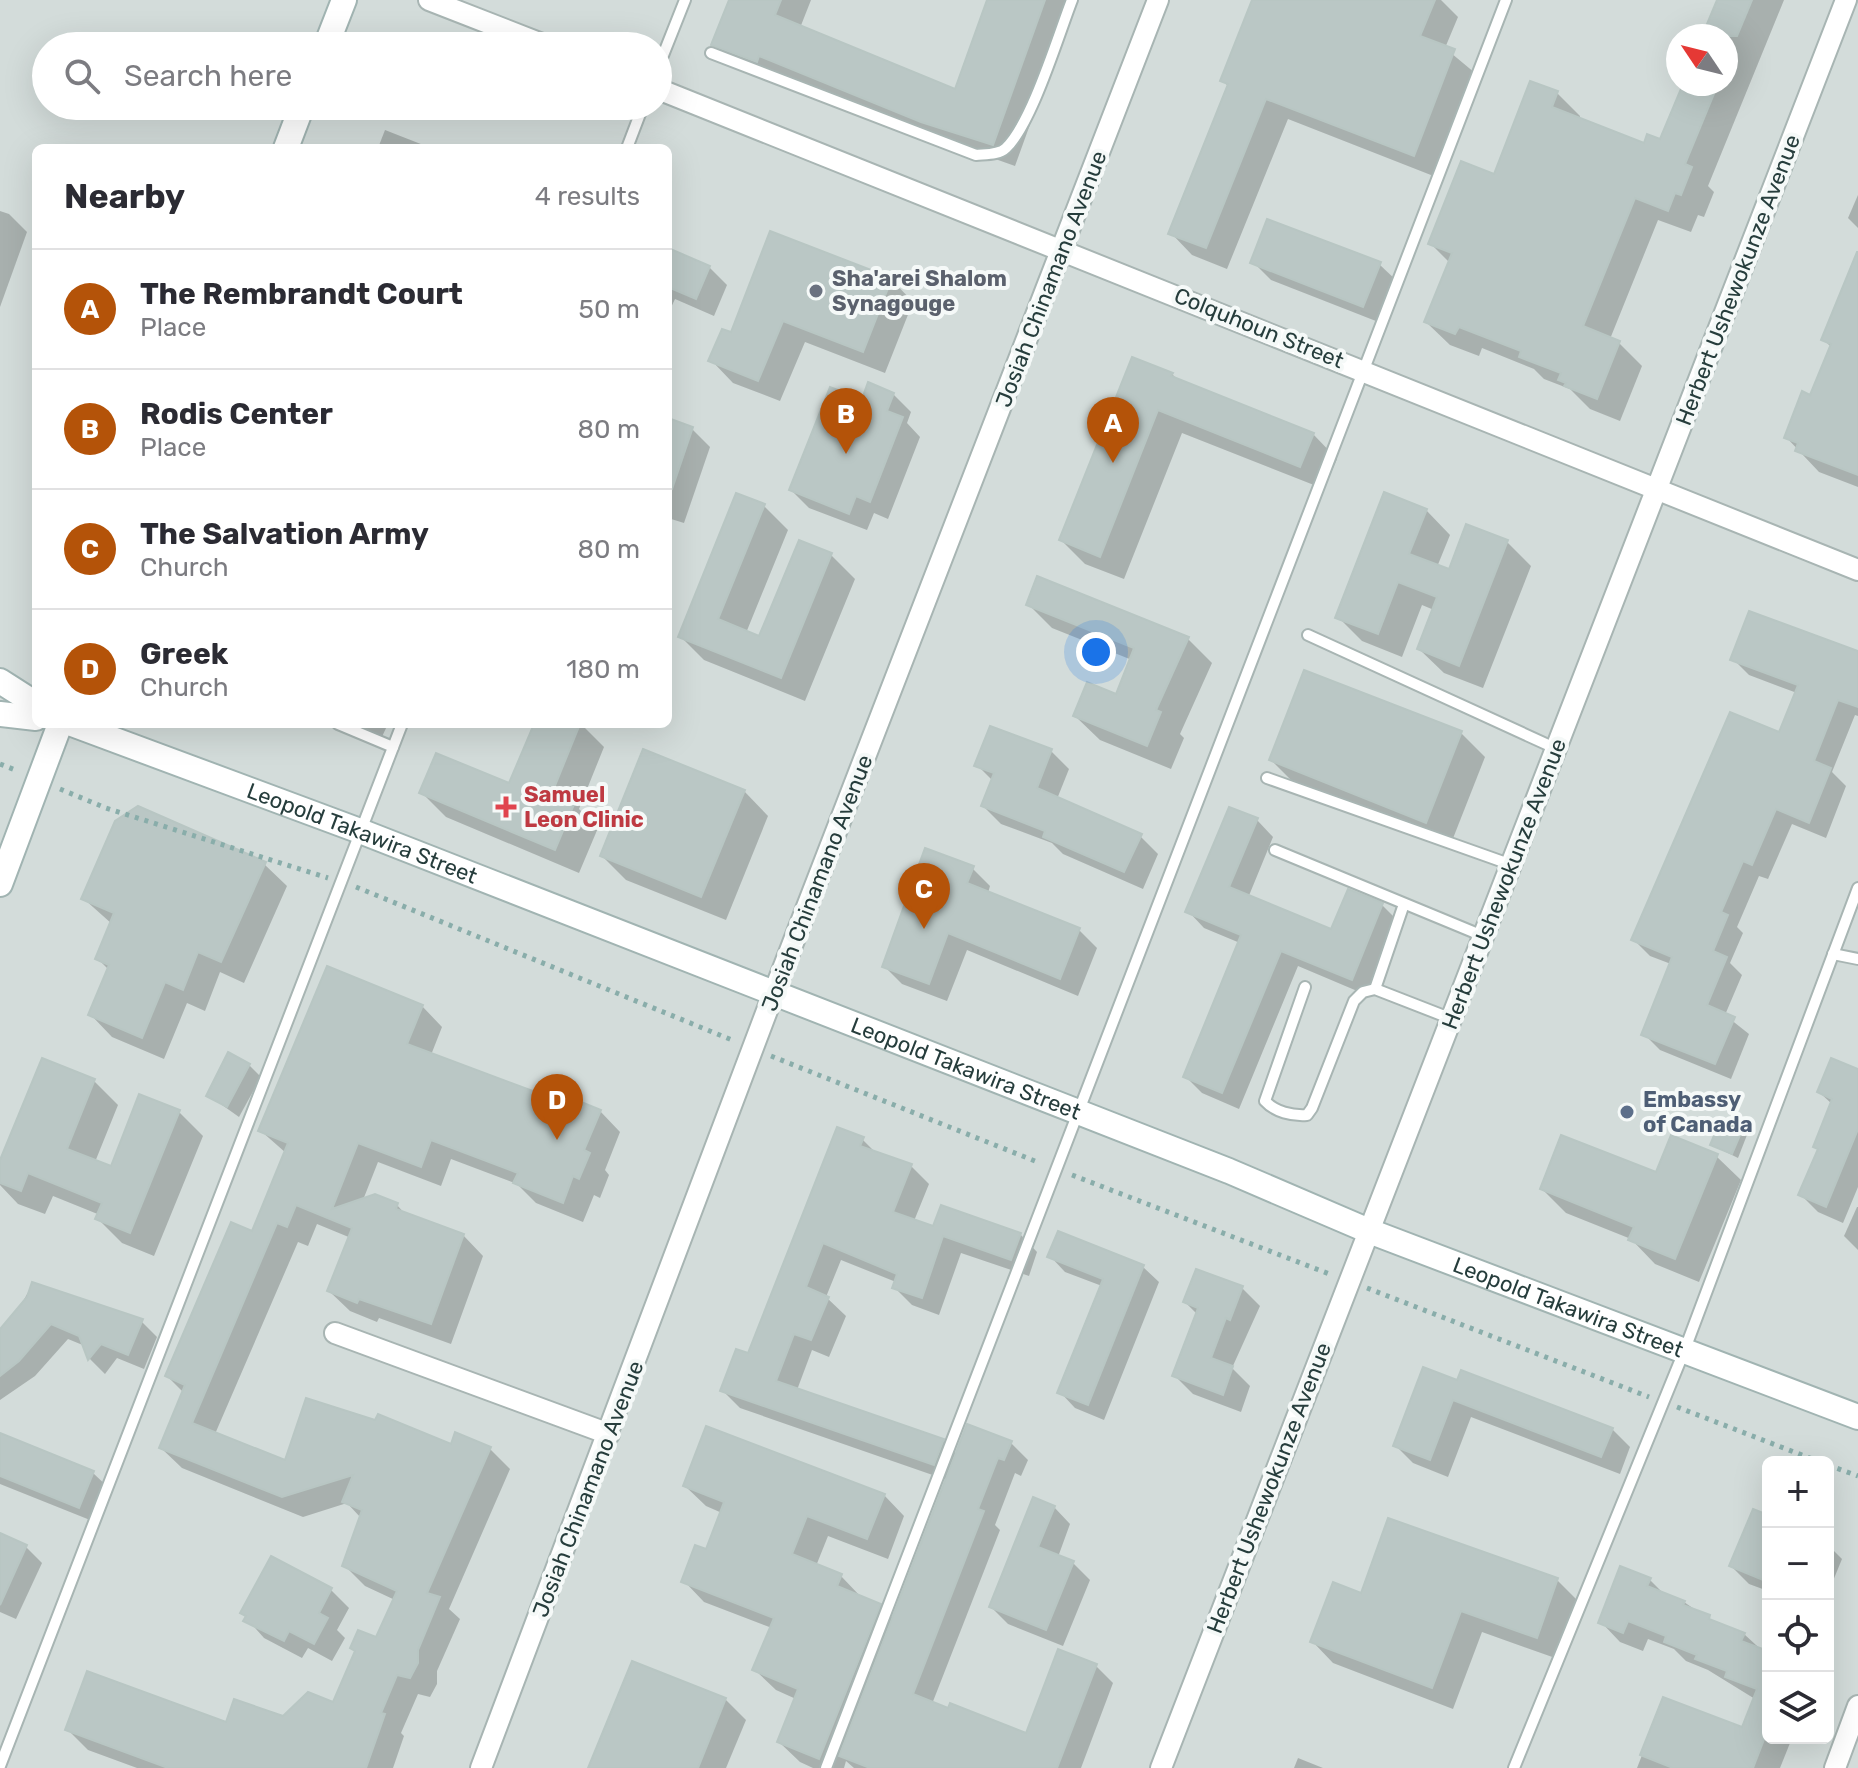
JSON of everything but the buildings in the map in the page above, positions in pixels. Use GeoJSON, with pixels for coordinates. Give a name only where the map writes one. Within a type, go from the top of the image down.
{"type":"FeatureCollection","features":[{"type":"Feature","properties":{"kind":"main road"},"geometry":{"type":"LineString","coordinates":[[331,32],[344,0]]}},
{"type":"Feature","properties":{"kind":"main road"},"geometry":{"type":"LineString","coordinates":[[288,144],[297,120]]}},
{"type":"Feature","properties":{"kind":"main road"},"geometry":{"type":"LineString","coordinates":[[0,681],[32,701]]}},
{"type":"Feature","properties":{"kind":"main road"},"geometry":{"type":"LineString","coordinates":[[0,714],[32,718]]}},
{"type":"Feature","properties":{"kind":"main road"},"geometry":{"type":"LineString","coordinates":[[0,884],[58,728]]}},
{"type":"Feature","properties":{"kind":"main road","name":"Leopold Takawira Street"},"geometry":{"type":"LineString","coordinates":[[83,728],[360,831],[1079,1112],[1369,1231],[1858,1417]]}},
{"type":"Feature","properties":{"kind":"street"},"geometry":{"type":"LineString","coordinates":[[429,0],[511,32]]}},
{"type":"Feature","properties":{"kind":"street","name":"Josiah Chinamano Avenue"},"geometry":{"type":"LineString","coordinates":[[481,1768],[774,992],[1064,251],[1158,0]]}},
{"type":"Feature","properties":{"kind":"street","name":"Herbert Ushewokunze Avenue"},"geometry":{"type":"LineString","coordinates":[[1161,1768],[1846,0]]}},
{"type":"Feature","properties":{"kind":"street","name":"Colquhoun Street"},"geometry":{"type":"LineString","coordinates":[[672,95],[1659,487],[1858,570]]}},
{"type":"Feature","properties":{"kind":"street"},"geometry":{"type":"LineString","coordinates":[[335,1333],[609,1434]]}},
{"type":"Feature","properties":{"kind":"street"},"geometry":{"type":"LineString","coordinates":[[1835,1768],[1858,1706]]}},
{"type":"Feature","properties":{"kind":"lane"},"geometry":{"type":"LineString","coordinates":[[672,33],[685,0]]}},
{"type":"Feature","properties":{"kind":"lane"},"geometry":{"type":"LineString","coordinates":[[711,53],[976,155],[996,153],[1006,149],[1034,99],[1072,0]]}},
{"type":"Feature","properties":{"kind":"lane"},"geometry":{"type":"LineString","coordinates":[[826,1768],[1506,0]]}},
{"type":"Feature","properties":{"kind":"lane"},"geometry":{"type":"LineString","coordinates":[[629,144],[638,120]]}},
{"type":"Feature","properties":{"kind":"lane"},"geometry":{"type":"LineString","coordinates":[[1308,635],[1557,749]]}},
{"type":"Feature","properties":{"kind":"lane"},"geometry":{"type":"LineString","coordinates":[[348,728],[393,747]]}},
{"type":"Feature","properties":{"kind":"lane"},"geometry":{"type":"LineString","coordinates":[[0,1766],[400,728]]}},
{"type":"Feature","properties":{"kind":"lane"},"geometry":{"type":"LineString","coordinates":[[1267,778],[1512,865]]}},
{"type":"Feature","properties":{"kind":"lane"},"geometry":{"type":"LineString","coordinates":[[1275,850],[1484,937]]}},
{"type":"Feature","properties":{"kind":"lane"},"geometry":{"type":"LineString","coordinates":[[1514,1768],[1685,1349],[1858,888]]}},
{"type":"Feature","properties":{"kind":"lane"},"geometry":{"type":"LineString","coordinates":[[1375,989],[1404,904]]}},
{"type":"Feature","properties":{"kind":"lane"},"geometry":{"type":"LineString","coordinates":[[1833,954],[1858,959]]}},
{"type":"Feature","properties":{"kind":"lane"},"geometry":{"type":"LineString","coordinates":[[1305,987],[1265,1101],[1271,1107],[1296,1116],[1307,1115],[1312,1108],[1354,1001],[1363,992],[1375,989],[1452,1019]]}},
{"type":"Feature","properties":{"kind":"path"},"geometry":{"type":"LineString","coordinates":[[0,764],[106,808],[376,893],[1057,1170],[1804,1456]]}},
{"type":"Feature","properties":{"kind":"path"},"geometry":{"type":"LineString","coordinates":[[1834,1467],[1858,1476]]}},
{"type":"Feature","properties":{"kind":"shaded area"},"geometry":{"type":"Polygon","coordinates":[[[0,0],[1858,0],[1858,1768],[0,1768],[0,0]]]}},
{"type":"Feature","properties":{"kind":"place","name":"Sha'arei Shalom Synagouge"},"geometry":{"type":"Point","coordinates":[816,291]}},
{"type":"Feature","properties":{"kind":"place","name":"Rodis Center"},"geometry":{"type":"Point","coordinates":[846,454]}},
{"type":"Feature","properties":{"kind":"place","name":"The Rembrandt Court"},"geometry":{"type":"Point","coordinates":[1113,463]}},
{"type":"Feature","properties":{"kind":"place","name":"Samuel Leon Clinic"},"geometry":{"type":"Point","coordinates":[506,807]}},
{"type":"Feature","properties":{"kind":"place","name":"The Salvation Army"},"geometry":{"type":"Point","coordinates":[924,929]}},
{"type":"Feature","properties":{"kind":"place","name":"Embassy of Canada"},"geometry":{"type":"Point","coordinates":[1627,1112]}},
{"type":"Feature","properties":{"kind":"place","name":"Greek"},"geometry":{"type":"Point","coordinates":[557,1140]}}]}
